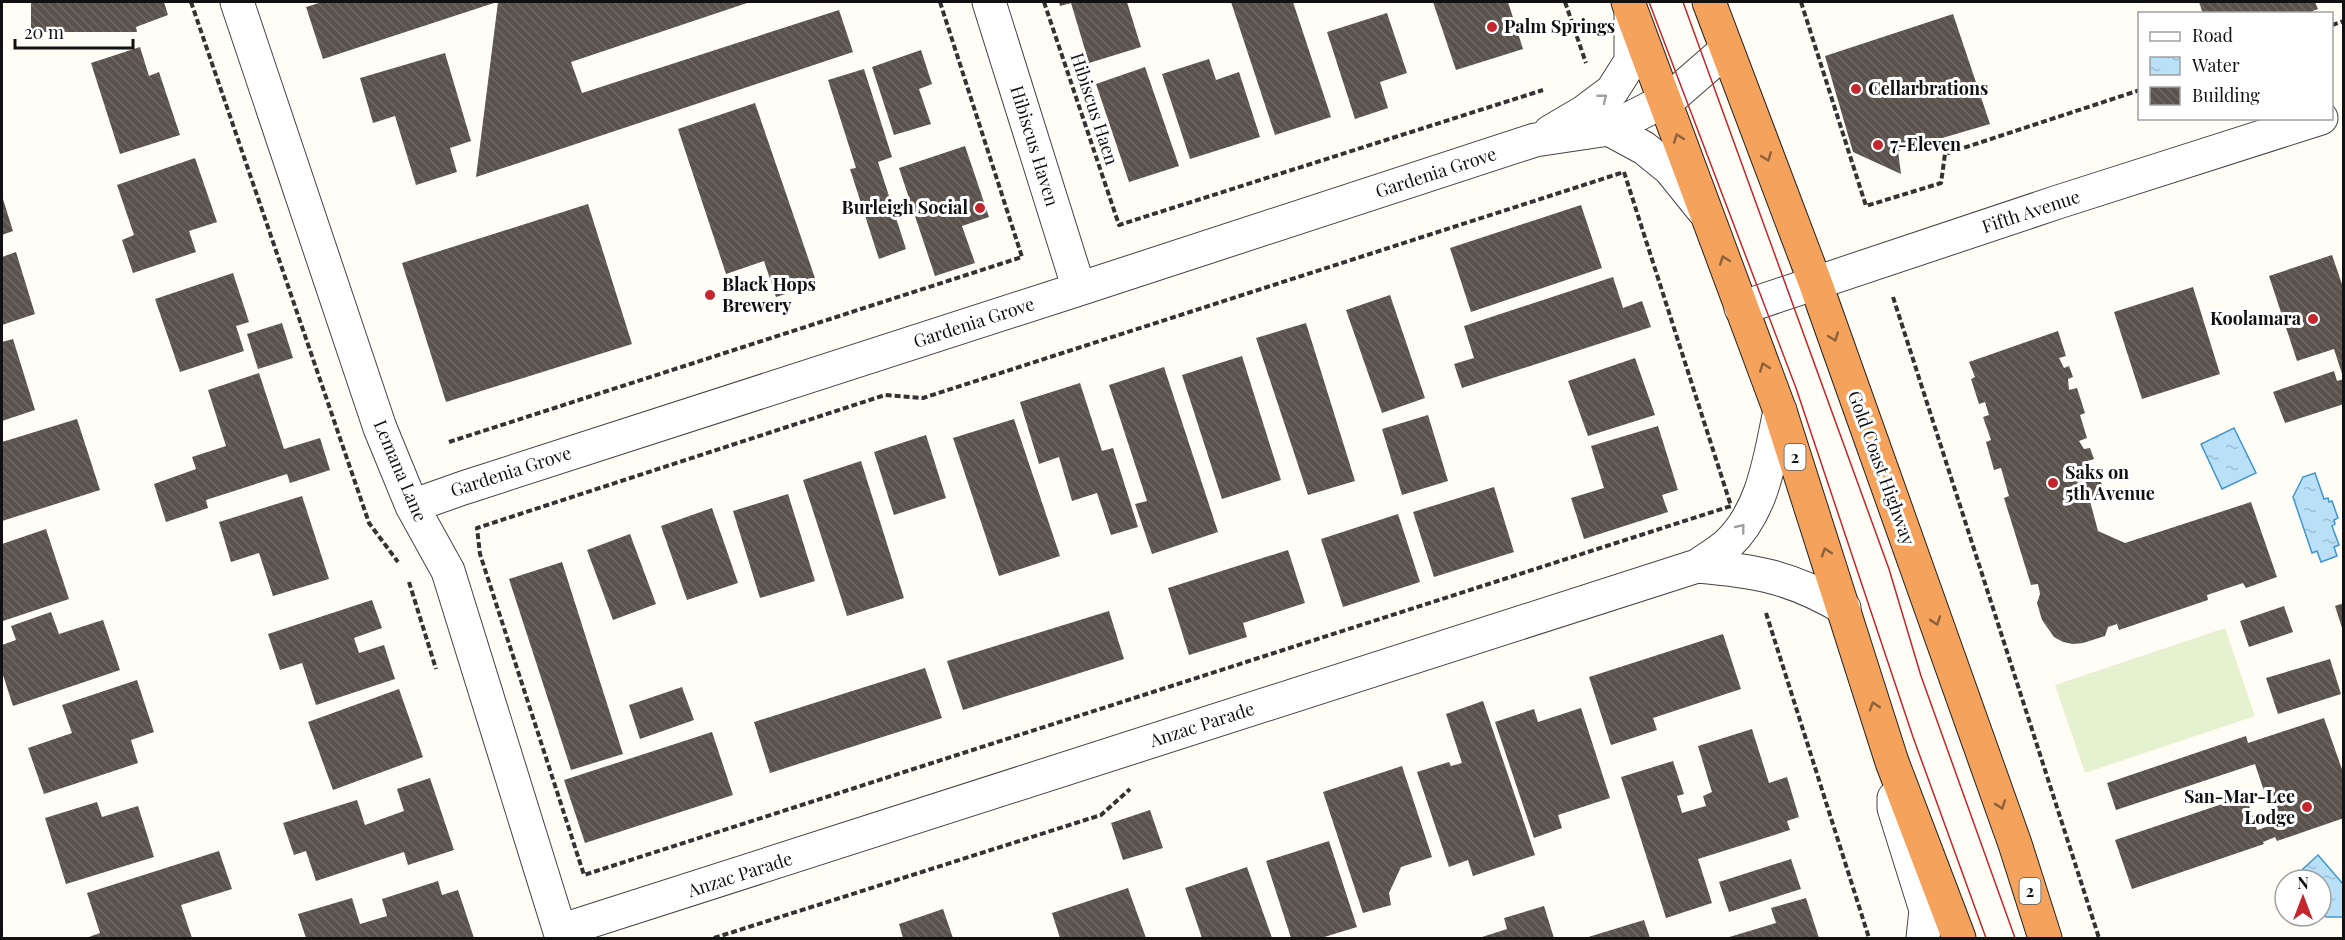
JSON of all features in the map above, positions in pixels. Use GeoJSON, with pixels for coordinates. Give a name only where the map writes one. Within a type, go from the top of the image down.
{"type":"FeatureCollection","features":[{"type":"Feature","properties":{"kind":"highway","name":"Gold Coast Highway"},"geometry":{"type":"LineString","coordinates":[[1709,2],[1815,282],[2015,844],[2045,939]]}},
{"type":"Feature","properties":{"kind":"highway","name":"2"},"geometry":{"type":"LineString","coordinates":[[1630,7],[1780,411],[1892,762],[1959,939]]}},
{"type":"Feature","properties":{"kind":"street","name":"Lemana Lane"},"geometry":{"type":"LineString","coordinates":[[237,2],[380,428],[412,506],[448,572],[561,935]]}},
{"type":"Feature","properties":{"kind":"street","name":"Hibiscus Haven"},"geometry":{"type":"LineString","coordinates":[[989,2],[1079,290]]}},
{"type":"Feature","properties":{"kind":"street","name":"Gardenia Grove"},"geometry":{"type":"LineString","coordinates":[[1535,140],[1584,112],[1612,91],[1631,61],[1630,7]]}},
{"type":"Feature","properties":{"kind":"street","name":"Gardenia Grove"},"geometry":{"type":"LineString","coordinates":[[412,506],[1535,140],[1609,129],[1672,97],[1726,50]]}},
{"type":"Feature","properties":{"kind":"street","name":"Fifth Avenue"},"geometry":{"type":"LineString","coordinates":[[1741,308],[2315,120]]}},
{"type":"Feature","properties":{"kind":"street"},"geometry":{"type":"LineString","coordinates":[[1609,129],[1644,148],[1670,170],[1706,213]]}},
{"type":"Feature","properties":{"kind":"street"},"geometry":{"type":"LineString","coordinates":[[1697,566],[1728,544],[1748,518],[1765,482],[1780,411]]}},
{"type":"Feature","properties":{"kind":"street","name":"Anzac Parade"},"geometry":{"type":"LineString","coordinates":[[561,935],[1697,566],[1740,570],[1776,577],[1813,590],[1844,608]]}},
{"type":"Feature","properties":{"kind":"street"},"geometry":{"type":"LineString","coordinates":[[1892,762],[1894,807],[1926,910],[1923,939]]}},
{"type":"Feature","properties":{"kind":"path"},"geometry":{"type":"LineString","coordinates":[[449,442],[1022,257],[940,2]]}},
{"type":"Feature","properties":{"kind":"path","name":"Hibiscus Haen"},"geometry":{"type":"LineString","coordinates":[[1044,2],[1119,225],[1545,89]]}},
{"type":"Feature","properties":{"kind":"path"},"geometry":{"type":"LineString","coordinates":[[1566,2],[1587,64]]}},
{"type":"Feature","properties":{"kind":"path"},"geometry":{"type":"LineString","coordinates":[[1801,2],[1866,206],[1941,183],[1945,154],[2138,90]]}},
{"type":"Feature","properties":{"kind":"path"},"geometry":{"type":"LineString","coordinates":[[1624,172],[1731,506],[584,875],[480,554],[477,528],[885,395],[923,398],[1624,172]]}},
{"type":"Feature","properties":{"kind":"path"},"geometry":{"type":"LineString","coordinates":[[1893,296],[2099,939]]}},
{"type":"Feature","properties":{"kind":"path"},"geometry":{"type":"LineString","coordinates":[[1766,611],[1869,939]]}},
{"type":"Feature","properties":{"kind":"path"},"geometry":{"type":"LineString","coordinates":[[714,939],[1101,815],[1136,783]]}},
{"type":"Feature","properties":{"kind":"green space"},"geometry":{"type":"Polygon","coordinates":[[[2225,628],[2255,716],[2085,773],[2055,685],[2225,628]]]}},
{"type":"Feature","properties":{"kind":"water"},"geometry":{"type":"Polygon","coordinates":[[[2234,428],[2256,473],[2222,489],[2201,444],[2234,428]]]}},
{"type":"Feature","properties":{"kind":"water"},"geometry":{"type":"Polygon","coordinates":[[[2315,473],[2324,499],[2328,498],[2329,502],[2332,501],[2338,518],[2334,520],[2335,524],[2332,526],[2339,545],[2334,547],[2337,556],[2321,562],[2317,551],[2312,553],[2293,497],[2303,477],[2315,473]]]}},
{"type":"Feature","properties":{"kind":"water"},"geometry":{"type":"Polygon","coordinates":[[[2318,855],[2329,868],[2304,868],[2318,855]]]}},
{"type":"Feature","properties":{"kind":"water"},"geometry":{"type":"Polygon","coordinates":[[[2333,872],[2343,884],[2343,917],[2333,917],[2333,872]]]}},
{"type":"Feature","properties":{"kind":"building"},"geometry":{"type":"Polygon","coordinates":[[[31,2],[164,2],[168,15],[136,27],[137,32],[31,32],[31,2]]]}},
{"type":"Feature","properties":{"kind":"building"},"geometry":{"type":"Polygon","coordinates":[[[322,2],[497,2],[323,59],[306,7],[322,2]]]}},
{"type":"Feature","properties":{"kind":"building"},"geometry":{"type":"Polygon","coordinates":[[[498,2],[750,2],[571,62],[582,93],[839,10],[853,52],[476,177],[498,2]]]}},
{"type":"Feature","properties":{"kind":"building"},"geometry":{"type":"Polygon","coordinates":[[[1059,2],[1127,2],[1141,47],[1089,63],[1071,3],[1060,6],[1059,2]]]}},
{"type":"Feature","properties":{"kind":"building"},"geometry":{"type":"Polygon","coordinates":[[[1231,2],[1293,2],[1331,117],[1275,135],[1231,2]]]}},
{"type":"Feature","properties":{"kind":"building"},"geometry":{"type":"Polygon","coordinates":[[[1433,2],[1508,2],[1523,49],[1456,70],[1433,2]]]}},
{"type":"Feature","properties":{"kind":"building"},"geometry":{"type":"Polygon","coordinates":[[[2199,2],[2315,2],[2318,9],[2310,12],[2202,12],[2199,2]]]}},
{"type":"Feature","properties":{"kind":"building"},"geometry":{"type":"Polygon","coordinates":[[[1387,13],[1407,73],[1380,82],[1388,108],[1355,119],[1327,32],[1387,13]]]}},
{"type":"Feature","properties":{"kind":"building"},"geometry":{"type":"Polygon","coordinates":[[[1953,14],[1990,124],[1898,151],[1901,174],[1853,152],[1825,56],[1953,14]]]}},
{"type":"Feature","properties":{"kind":"building"},"geometry":{"type":"Polygon","coordinates":[[[140,47],[149,76],[159,72],[180,135],[120,154],[91,63],[140,47]]]}},
{"type":"Feature","properties":{"kind":"building"},"geometry":{"type":"Polygon","coordinates":[[[921,50],[932,84],[919,89],[931,124],[894,135],[872,67],[921,50]]]}},
{"type":"Feature","properties":{"kind":"building"},"geometry":{"type":"Polygon","coordinates":[[[445,53],[471,141],[450,148],[457,172],[416,185],[395,116],[373,123],[360,78],[445,53]]]}},
{"type":"Feature","properties":{"kind":"building"},"geometry":{"type":"Polygon","coordinates":[[[1209,59],[1216,80],[1239,72],[1260,137],[1190,159],[1162,74],[1209,59]]]}},
{"type":"Feature","properties":{"kind":"building"},"geometry":{"type":"Polygon","coordinates":[[[1145,67],[1179,166],[1129,182],[1096,84],[1145,67]]]}},
{"type":"Feature","properties":{"kind":"building"},"geometry":{"type":"Polygon","coordinates":[[[864,69],[892,157],[878,162],[906,249],[879,259],[850,169],[856,168],[828,80],[864,69]]]}},
{"type":"Feature","properties":{"kind":"building"},"geometry":{"type":"Polygon","coordinates":[[[755,103],[817,284],[776,297],[764,261],[726,274],[678,129],[755,103]]]}},
{"type":"Feature","properties":{"kind":"building"},"geometry":{"type":"Polygon","coordinates":[[[965,146],[989,217],[962,226],[975,263],[935,276],[899,168],[965,146]]]}},
{"type":"Feature","properties":{"kind":"building"},"geometry":{"type":"Polygon","coordinates":[[[195,158],[217,222],[189,231],[196,252],[133,273],[122,240],[134,235],[117,185],[195,158]]]}},
{"type":"Feature","properties":{"kind":"building"},"geometry":{"type":"Polygon","coordinates":[[[2,196],[13,231],[2,235],[2,196]]]}},
{"type":"Feature","properties":{"kind":"building"},"geometry":{"type":"Polygon","coordinates":[[[588,204],[632,344],[446,402],[402,263],[588,204]]]}},
{"type":"Feature","properties":{"kind":"building"},"geometry":{"type":"Polygon","coordinates":[[[1581,205],[1602,268],[1471,312],[1450,248],[1581,205]]]}},
{"type":"Feature","properties":{"kind":"building"},"geometry":{"type":"Polygon","coordinates":[[[16,252],[35,314],[2,325],[2,257],[16,252]]]}},
{"type":"Feature","properties":{"kind":"building","name":"Koolamara"},"geometry":{"type":"Polygon","coordinates":[[[2332,255],[2344,290],[2343,377],[2334,349],[2297,361],[2269,276],[2332,255]]]}},
{"type":"Feature","properties":{"kind":"building"},"geometry":{"type":"Polygon","coordinates":[[[233,273],[249,322],[236,326],[244,351],[180,372],[155,299],[233,273]]]}},
{"type":"Feature","properties":{"kind":"building"},"geometry":{"type":"Polygon","coordinates":[[[1613,277],[1623,308],[1642,301],[1651,327],[1462,388],[1454,364],[1474,358],[1464,326],[1613,277]]]}},
{"type":"Feature","properties":{"kind":"building"},"geometry":{"type":"Polygon","coordinates":[[[2193,287],[2220,374],[2142,399],[2114,312],[2193,287]]]}},
{"type":"Feature","properties":{"kind":"building"},"geometry":{"type":"Polygon","coordinates":[[[1390,295],[1425,398],[1382,413],[1346,310],[1390,295]]]}},
{"type":"Feature","properties":{"kind":"building"},"geometry":{"type":"Polygon","coordinates":[[[282,323],[293,358],[258,369],[247,334],[282,323]]]}},
{"type":"Feature","properties":{"kind":"building"},"geometry":{"type":"Polygon","coordinates":[[[1306,323],[1355,481],[1308,495],[1256,338],[1306,323]]]}},
{"type":"Feature","properties":{"kind":"building","name":"Saks on 5th Avenue"},"geometry":{"type":"Polygon","coordinates":[[[2058,331],[2066,356],[2059,358],[2064,368],[2069,366],[2073,377],[2068,379],[2069,390],[2077,388],[2085,413],[2080,415],[2087,438],[2079,441],[2084,449],[2090,448],[2094,459],[2088,461],[2090,472],[2097,469],[2105,495],[2090,501],[2098,531],[2125,543],[2251,502],[2277,577],[2246,588],[2243,583],[2207,595],[2208,600],[2119,630],[2117,624],[2108,627],[2105,636],[2083,643],[2063,642],[2054,637],[2042,620],[2037,603],[2040,594],[2038,584],[2031,585],[2004,498],[2009,496],[2001,468],[1994,470],[1986,442],[1991,440],[1983,417],[1989,415],[1985,402],[1979,404],[1971,379],[1975,377],[1969,362],[2058,331]]]}},
{"type":"Feature","properties":{"kind":"building"},"geometry":{"type":"Polygon","coordinates":[[[13,339],[35,410],[2,421],[2,342],[13,339]]]}},
{"type":"Feature","properties":{"kind":"building"},"geometry":{"type":"Polygon","coordinates":[[[1242,356],[1281,480],[1222,499],[1182,375],[1242,356]]]}},
{"type":"Feature","properties":{"kind":"building"},"geometry":{"type":"Polygon","coordinates":[[[1635,358],[1655,415],[1588,436],[1568,381],[1635,358]]]}},
{"type":"Feature","properties":{"kind":"building"},"geometry":{"type":"Polygon","coordinates":[[[1164,367],[1218,532],[1152,554],[1135,504],[1147,501],[1109,385],[1164,367]]]}},
{"type":"Feature","properties":{"kind":"building"},"geometry":{"type":"Polygon","coordinates":[[[2334,371],[2337,381],[2344,379],[2344,404],[2285,423],[2273,392],[2334,371]]]}},
{"type":"Feature","properties":{"kind":"building"},"geometry":{"type":"Polygon","coordinates":[[[259,373],[284,449],[320,438],[330,470],[290,483],[287,474],[206,500],[208,508],[166,522],[154,484],[196,469],[192,457],[226,446],[208,390],[259,373]]]}},
{"type":"Feature","properties":{"kind":"building"},"geometry":{"type":"Polygon","coordinates":[[[1080,383],[1102,451],[1113,448],[1138,527],[1111,535],[1097,493],[1072,501],[1059,457],[1039,464],[1020,402],[1080,383]]]}},
{"type":"Feature","properties":{"kind":"building"},"geometry":{"type":"Polygon","coordinates":[[[1428,415],[1448,481],[1402,495],[1382,429],[1428,415]]]}},
{"type":"Feature","properties":{"kind":"building"},"geometry":{"type":"Polygon","coordinates":[[[77,419],[100,490],[2,521],[2,442],[77,419]]]}},
{"type":"Feature","properties":{"kind":"building"},"geometry":{"type":"Polygon","coordinates":[[[1014,419],[1060,556],[999,576],[953,438],[1014,419]]]}},
{"type":"Feature","properties":{"kind":"building"},"geometry":{"type":"Polygon","coordinates":[[[1658,426],[1678,490],[1662,495],[1668,512],[1584,539],[1571,498],[1604,488],[1591,446],[1658,426]]]}},
{"type":"Feature","properties":{"kind":"building"},"geometry":{"type":"Polygon","coordinates":[[[926,435],[946,498],[894,515],[874,452],[926,435]]]}},
{"type":"Feature","properties":{"kind":"building"},"geometry":{"type":"Polygon","coordinates":[[[861,461],[904,598],[847,616],[803,480],[861,461]]]}},
{"type":"Feature","properties":{"kind":"building"},"geometry":{"type":"Polygon","coordinates":[[[1494,487],[1514,552],[1434,577],[1413,512],[1494,487]]]}},
{"type":"Feature","properties":{"kind":"building"},"geometry":{"type":"Polygon","coordinates":[[[788,494],[815,581],[760,598],[733,511],[788,494]]]}},
{"type":"Feature","properties":{"kind":"building"},"geometry":{"type":"Polygon","coordinates":[[[302,496],[329,579],[273,596],[259,553],[231,562],[219,522],[302,496]]]}},
{"type":"Feature","properties":{"kind":"building"},"geometry":{"type":"Polygon","coordinates":[[[712,508],[738,583],[687,600],[661,526],[712,508]]]}},
{"type":"Feature","properties":{"kind":"building"},"geometry":{"type":"Polygon","coordinates":[[[1398,514],[1420,582],[1343,607],[1321,539],[1398,514]]]}},
{"type":"Feature","properties":{"kind":"building"},"geometry":{"type":"Polygon","coordinates":[[[46,529],[69,599],[3,621],[2,544],[46,529]]]}},
{"type":"Feature","properties":{"kind":"building"},"geometry":{"type":"Polygon","coordinates":[[[630,534],[656,604],[613,620],[587,550],[630,534]]]}},
{"type":"Feature","properties":{"kind":"building"},"geometry":{"type":"Polygon","coordinates":[[[1288,550],[1305,603],[1243,623],[1247,637],[1189,655],[1168,588],[1288,550]]]}},
{"type":"Feature","properties":{"kind":"building"},"geometry":{"type":"Polygon","coordinates":[[[562,562],[623,754],[571,770],[509,579],[562,562]]]}},
{"type":"Feature","properties":{"kind":"building"},"geometry":{"type":"Polygon","coordinates":[[[372,600],[382,628],[354,638],[359,653],[384,645],[395,679],[316,705],[302,663],[280,670],[268,634],[372,600]]]}},
{"type":"Feature","properties":{"kind":"building"},"geometry":{"type":"Polygon","coordinates":[[[2344,603],[2344,631],[2343,631],[2335,606],[2344,603]]]}},
{"type":"Feature","properties":{"kind":"building"},"geometry":{"type":"Polygon","coordinates":[[[2284,606],[2293,632],[2249,647],[2240,621],[2284,606]]]}},
{"type":"Feature","properties":{"kind":"building"},"geometry":{"type":"Polygon","coordinates":[[[1109,611],[1124,659],[963,710],[947,661],[1109,611]]]}},
{"type":"Feature","properties":{"kind":"building"},"geometry":{"type":"Polygon","coordinates":[[[51,612],[59,634],[103,620],[120,670],[13,706],[2,672],[2,645],[16,640],[11,626],[51,612]]]}},
{"type":"Feature","properties":{"kind":"building"},"geometry":{"type":"Polygon","coordinates":[[[1723,634],[1741,689],[1653,718],[1657,730],[1611,745],[1589,677],[1723,634]]]}},
{"type":"Feature","properties":{"kind":"building"},"geometry":{"type":"Polygon","coordinates":[[[2330,659],[2341,694],[2278,714],[2266,678],[2330,659]]]}},
{"type":"Feature","properties":{"kind":"building"},"geometry":{"type":"Polygon","coordinates":[[[925,668],[942,718],[770,773],[754,722],[925,668]]]}},
{"type":"Feature","properties":{"kind":"building"},"geometry":{"type":"Polygon","coordinates":[[[137,680],[154,732],[131,740],[138,763],[44,794],[28,748],[72,733],[62,705],[137,680]]]}},
{"type":"Feature","properties":{"kind":"building"},"geometry":{"type":"Polygon","coordinates":[[[682,687],[694,720],[640,739],[629,705],[682,687]]]}},
{"type":"Feature","properties":{"kind":"building"},"geometry":{"type":"Polygon","coordinates":[[[399,689],[423,757],[333,790],[308,722],[399,689]]]}},
{"type":"Feature","properties":{"kind":"building"},"geometry":{"type":"Polygon","coordinates":[[[1483,701],[1535,855],[1473,876],[1468,860],[1449,867],[1417,772],[1449,762],[1451,766],[1462,763],[1446,714],[1483,701]]]}},
{"type":"Feature","properties":{"kind":"building"},"geometry":{"type":"Polygon","coordinates":[[[1581,708],[1610,798],[1558,815],[1562,828],[1534,838],[1495,722],[1534,709],[1538,722],[1581,708]]]}},
{"type":"Feature","properties":{"kind":"building","name":"San-Mar-Lee Lodge"},"geometry":{"type":"Polygon","coordinates":[[[2324,718],[2344,775],[2344,818],[2277,841],[2275,837],[2263,842],[2264,844],[2132,889],[2115,840],[2246,796],[2257,830],[2275,824],[2255,764],[2116,810],[2107,783],[2246,736],[2248,743],[2324,718]]]}},
{"type":"Feature","properties":{"kind":"building"},"geometry":{"type":"Polygon","coordinates":[[[1752,729],[1769,783],[1787,777],[1799,817],[1787,821],[1790,830],[1698,859],[1712,903],[1666,918],[1621,777],[1673,761],[1684,794],[1677,796],[1682,813],[1706,806],[1703,796],[1712,792],[1698,746],[1752,729]]]}},
{"type":"Feature","properties":{"kind":"building"},"geometry":{"type":"Polygon","coordinates":[[[712,732],[733,795],[585,843],[564,780],[712,732]]]}},
{"type":"Feature","properties":{"kind":"building"},"geometry":{"type":"Polygon","coordinates":[[[1402,766],[1432,857],[1401,867],[1389,893],[1391,905],[1363,913],[1323,792],[1402,766]]]}},
{"type":"Feature","properties":{"kind":"building"},"geometry":{"type":"Polygon","coordinates":[[[430,778],[454,850],[408,865],[404,852],[316,881],[306,851],[294,855],[283,823],[357,800],[365,825],[404,811],[397,789],[430,778]]]}},
{"type":"Feature","properties":{"kind":"building"},"geometry":{"type":"Polygon","coordinates":[[[97,802],[102,817],[138,806],[154,857],[66,884],[45,818],[97,802]]]}},
{"type":"Feature","properties":{"kind":"building"},"geometry":{"type":"Polygon","coordinates":[[[1150,810],[1163,848],[1123,860],[1111,823],[1150,810]]]}},
{"type":"Feature","properties":{"kind":"building"},"geometry":{"type":"Polygon","coordinates":[[[1329,841],[1357,927],[1321,938],[1291,938],[1266,861],[1329,841]]]}},
{"type":"Feature","properties":{"kind":"building"},"geometry":{"type":"Polygon","coordinates":[[[219,851],[232,889],[181,905],[192,938],[86,938],[100,933],[87,893],[219,851]]]}},
{"type":"Feature","properties":{"kind":"building"},"geometry":{"type":"Polygon","coordinates":[[[1791,859],[1801,889],[1729,912],[1719,882],[1791,859]]]}},
{"type":"Feature","properties":{"kind":"building"},"geometry":{"type":"Polygon","coordinates":[[[1247,867],[1272,938],[1202,938],[1185,888],[1247,867]]]}},
{"type":"Feature","properties":{"kind":"building"},"geometry":{"type":"Polygon","coordinates":[[[438,881],[442,895],[458,890],[474,938],[306,938],[298,914],[352,898],[360,924],[387,916],[382,899],[438,881]]]}},
{"type":"Feature","properties":{"kind":"building"},"geometry":{"type":"Polygon","coordinates":[[[1128,888],[1146,938],[1060,938],[1052,913],[1128,888]]]}},
{"type":"Feature","properties":{"kind":"building"},"geometry":{"type":"Polygon","coordinates":[[[1806,898],[1819,938],[1726,938],[1776,923],[1771,908],[1806,898]]]}},
{"type":"Feature","properties":{"kind":"building"},"geometry":{"type":"Polygon","coordinates":[[[1544,906],[1554,938],[1479,938],[1507,929],[1504,918],[1544,906]]]}},
{"type":"Feature","properties":{"kind":"building"},"geometry":{"type":"Polygon","coordinates":[[[943,909],[953,938],[903,938],[899,924],[943,909]]]}},
{"type":"Feature","properties":{"kind":"building"},"geometry":{"type":"Polygon","coordinates":[[[1644,920],[1650,938],[1585,938],[1644,920]]]}},
{"type":"Feature","properties":{"kind":"tram line"},"geometry":{"type":"LineString","coordinates":[[1649,2],[1796,388],[1913,737],[1986,938]]}},
{"type":"Feature","properties":{"kind":"tram line"},"geometry":{"type":"LineString","coordinates":[[1683,2],[1889,569],[1921,676],[2015,938]]}},
{"type":"Feature","properties":{"kind":"place","name":"Palm Springs"},"geometry":{"type":"Point","coordinates":[1492,27]}},
{"type":"Feature","properties":{"kind":"place","name":"Cellarbrations"},"geometry":{"type":"Point","coordinates":[1856,89]}},
{"type":"Feature","properties":{"kind":"place","name":"7-Eleven"},"geometry":{"type":"Point","coordinates":[1878,145]}},
{"type":"Feature","properties":{"kind":"place","name":"Burleigh Social"},"geometry":{"type":"Point","coordinates":[980,208]}},
{"type":"Feature","properties":{"kind":"place","name":"Black Hops Brewery"},"geometry":{"type":"Point","coordinates":[710,295]}},
{"type":"Feature","properties":{"kind":"place","name":"Koolamara"},"geometry":{"type":"Point","coordinates":[2313,319]}},
{"type":"Feature","properties":{"kind":"place","name":"Saks on 5th Avenue"},"geometry":{"type":"Point","coordinates":[2053,483]}},
{"type":"Feature","properties":{"kind":"place","name":"San-Mar-Lee Lodge"},"geometry":{"type":"Point","coordinates":[2307,807]}}]}
